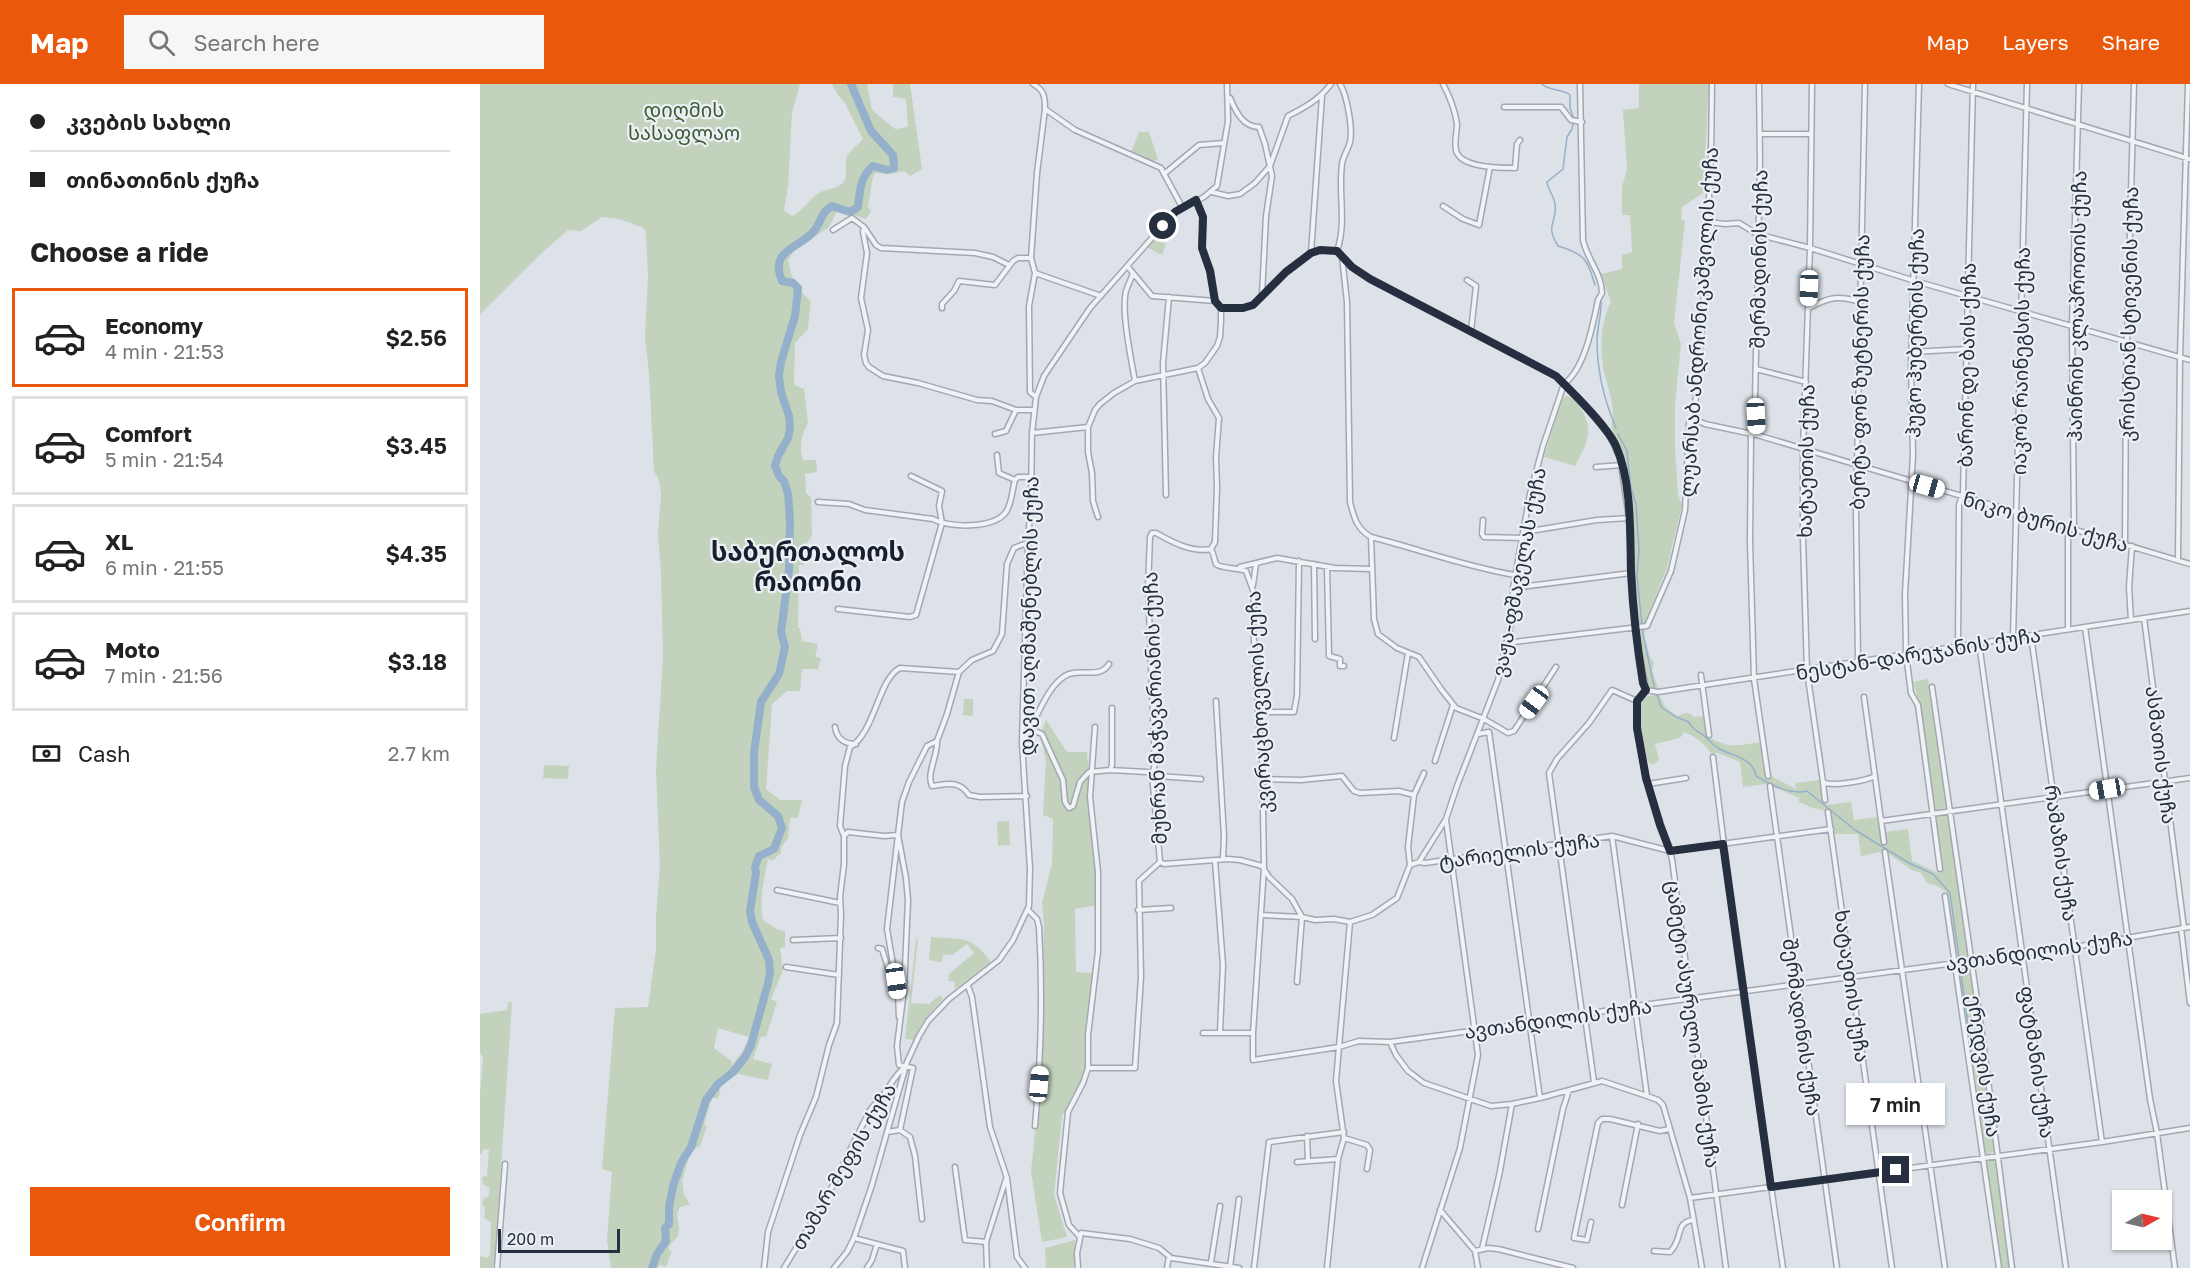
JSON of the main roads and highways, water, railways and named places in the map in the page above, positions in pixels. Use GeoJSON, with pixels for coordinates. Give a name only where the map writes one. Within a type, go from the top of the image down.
{"type":"FeatureCollection","features":[{"type":"Feature","properties":{"kind":"waterway"},"geometry":{"type":"LineString","coordinates":[[652,1268],[657,1254],[666,1241],[665,1228],[669,1224],[673,1186],[681,1163],[691,1147],[706,1100],[718,1084],[733,1072],[745,1057],[751,1045],[770,973],[769,960],[752,922],[750,911],[755,867],[759,856],[774,849],[782,828],[778,816],[759,800],[754,787],[754,752],[761,702],[779,674],[785,647],[781,632],[789,570],[788,494],[784,481],[775,466],[788,438],[790,428],[779,376],[795,316],[798,288],[793,283],[782,281],[779,263],[787,251],[813,232],[828,208],[832,206],[850,212],[858,207],[863,180],[873,166],[887,170],[894,168],[893,155],[871,131],[851,84]]}},
{"type":"Feature","properties":{"kind":"waterway"},"geometry":{"type":"LineString","coordinates":[[1542,84],[1570,95],[1570,108],[1574,119],[1567,137],[1563,169],[1547,182],[1555,204],[1552,232],[1558,246],[1584,259],[1595,285]]}},
{"type":"Feature","properties":{"kind":"waterway"},"geometry":{"type":"LineString","coordinates":[[1601,300],[1597,341],[1598,363],[1608,408],[1616,428]]}},
{"type":"Feature","properties":{"kind":"waterway"},"geometry":{"type":"LineString","coordinates":[[1618,434],[1627,451],[1631,488],[1636,504],[1639,550],[1637,576],[1642,624]]}},
{"type":"Feature","properties":{"kind":"waterway"},"geometry":{"type":"LineString","coordinates":[[1642,629],[1654,686],[1661,707],[1689,722],[1718,748],[1746,761],[1751,765],[1756,776],[1787,790],[1807,791],[1855,830],[1909,863],[1933,874],[1950,893],[1959,958]]}},
{"type":"Feature","properties":{"kind":"waterway"},"geometry":{"type":"LineString","coordinates":[[1960,966],[1971,1044],[1976,1049]]}},
{"type":"Feature","properties":{"kind":"district","name":"საბურთალოს რაიონი"},"geometry":{"type":"Point","coordinates":[808,566]}},
{"type":"Feature","properties":{"kind":"park label","name":"დიღმის სასაფლაო"},"geometry":{"type":"Point","coordinates":[684,120]}}]}
